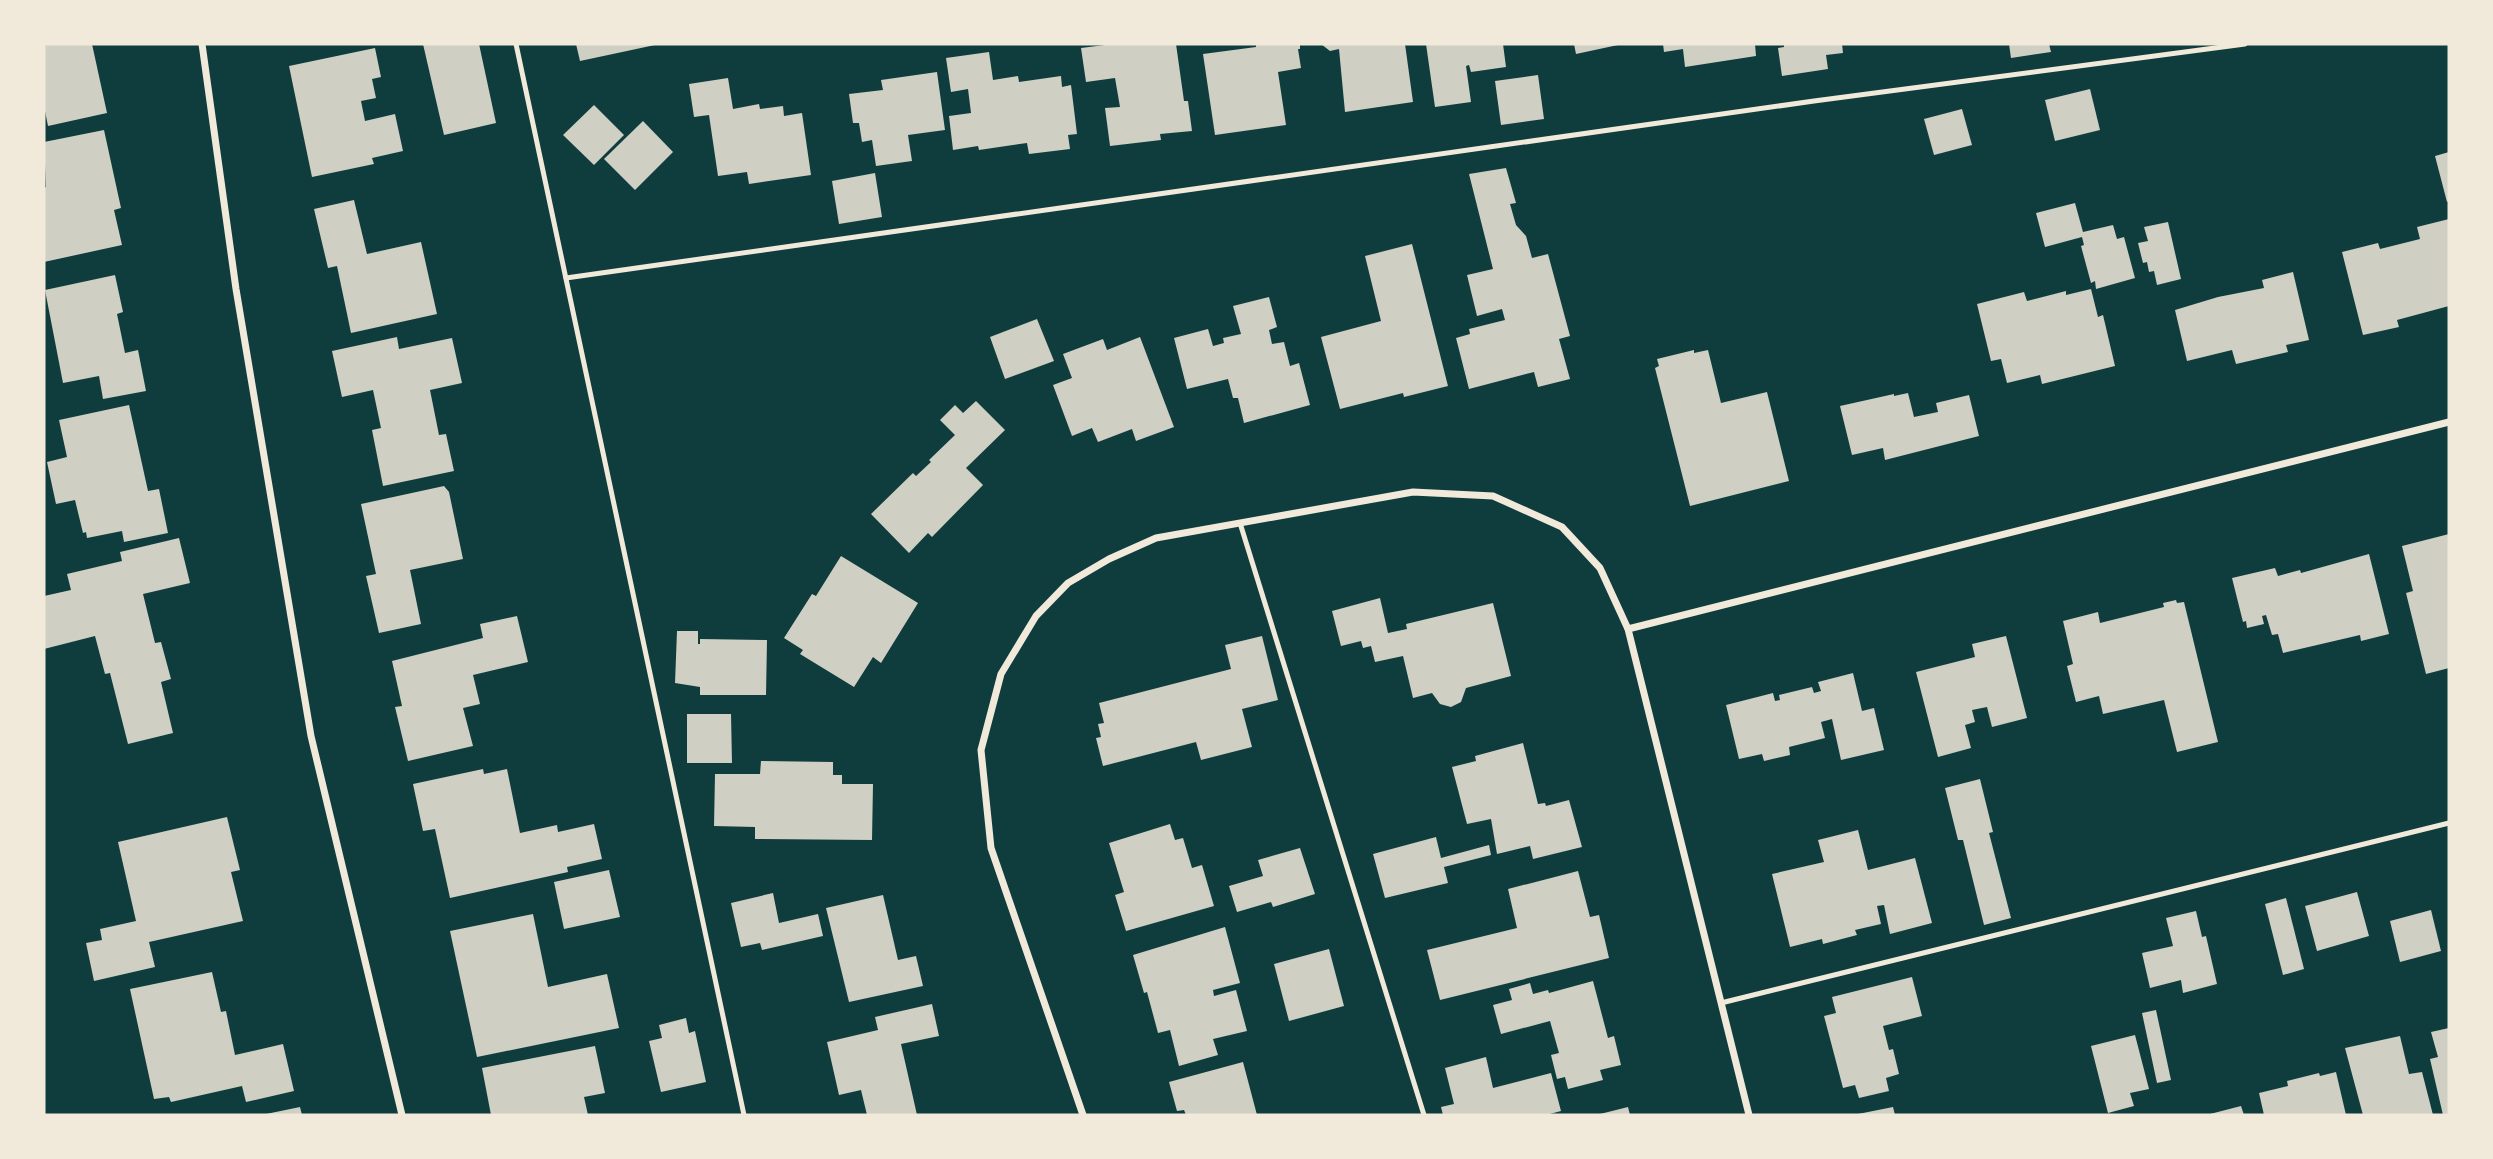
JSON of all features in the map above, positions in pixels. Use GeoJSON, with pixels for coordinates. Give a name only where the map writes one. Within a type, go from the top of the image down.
{"type":"FeatureCollection","features":[{"type":"Feature","properties":{"kind":"street"},"geometry":{"type":"LineString","coordinates":[[202,44],[236,289],[311,736],[402,1115]]}},
{"type":"Feature","properties":{"kind":"street"},"geometry":{"type":"LineString","coordinates":[[1628,629],[2449,422]]}},
{"type":"Feature","properties":{"kind":"street"},"geometry":{"type":"LineString","coordinates":[[1083,1115],[991,848],[981,750],[1001,674],[1036,616],[1068,583],[1109,559],[1156,538],[1413,492],[1493,496],[1562,527],[1600,568],[1628,629],[1749,1115]]}},
{"type":"Feature","properties":{"kind":"lane"},"geometry":{"type":"LineString","coordinates":[[516,44],[744,1115]]}},
{"type":"Feature","properties":{"kind":"lane"},"geometry":{"type":"LineString","coordinates":[[566,278],[1814,101],[2245,44]]}},
{"type":"Feature","properties":{"kind":"lane"},"geometry":{"type":"LineString","coordinates":[[1240,523],[1424,1115]]}},
{"type":"Feature","properties":{"kind":"lane"},"geometry":{"type":"LineString","coordinates":[[1721,1003],[2449,823]]}},
{"type":"Feature","properties":{"kind":"building"},"geometry":{"type":"Polygon","coordinates":[[[44,44],[92,44],[107,113],[48,126],[44,106],[44,44]]]}},
{"type":"Feature","properties":{"kind":"building"},"geometry":{"type":"Polygon","coordinates":[[[423,44],[479,44],[496,123],[444,135],[423,44]]]}},
{"type":"Feature","properties":{"kind":"building"},"geometry":{"type":"Polygon","coordinates":[[[576,44],[655,44],[655,45],[580,61],[576,44]]]}},
{"type":"Feature","properties":{"kind":"building"},"geometry":{"type":"Polygon","coordinates":[[[1113,44],[1176,44],[1184,101],[1188,101],[1192,131],[1160,134],[1161,140],[1110,146],[1105,108],[1120,107],[1115,78],[1086,82],[1081,48],[1113,44]]]}},
{"type":"Feature","properties":{"kind":"building"},"geometry":{"type":"Polygon","coordinates":[[[1256,44],[1300,44],[1298,49],[1301,68],[1278,72],[1286,125],[1215,135],[1203,54],[1256,47],[1256,44]]]}},
{"type":"Feature","properties":{"kind":"building"},"geometry":{"type":"Polygon","coordinates":[[[1321,44],[1405,44],[1413,102],[1345,112],[1339,49],[1330,51],[1321,44]]]}},
{"type":"Feature","properties":{"kind":"building"},"geometry":{"type":"Polygon","coordinates":[[[1426,44],[1503,44],[1506,67],[1471,72],[1469,65],[1466,66],[1471,102],[1435,107],[1426,44]]]}},
{"type":"Feature","properties":{"kind":"building"},"geometry":{"type":"Polygon","coordinates":[[[1574,44],[1618,44],[1618,45],[1576,54],[1574,44]]]}},
{"type":"Feature","properties":{"kind":"building"},"geometry":{"type":"Polygon","coordinates":[[[1663,44],[1755,44],[1756,56],[1685,67],[1683,49],[1664,52],[1663,44]]]}},
{"type":"Feature","properties":{"kind":"building"},"geometry":{"type":"Polygon","coordinates":[[[1784,44],[1842,44],[1843,53],[1826,55],[1828,69],[1782,76],[1778,48],[1784,47],[1784,44]]]}},
{"type":"Feature","properties":{"kind":"building"},"geometry":{"type":"Polygon","coordinates":[[[2009,44],[2049,44],[2051,52],[2011,58],[2009,44]]]}},
{"type":"Feature","properties":{"kind":"building"},"geometry":{"type":"Polygon","coordinates":[[[375,48],[381,77],[372,79],[376,98],[361,101],[365,121],[395,114],[403,151],[372,158],[374,164],[312,177],[289,66],[375,48]]]}},
{"type":"Feature","properties":{"kind":"building"},"geometry":{"type":"Polygon","coordinates":[[[989,52],[993,80],[1018,76],[1019,82],[1061,76],[1062,87],[1071,85],[1077,134],[1068,135],[1070,149],[1029,154],[1027,143],[979,150],[978,146],[953,150],[949,116],[971,113],[968,89],[951,92],[946,58],[989,52]]]}},
{"type":"Feature","properties":{"kind":"building"},"geometry":{"type":"Polygon","coordinates":[[[937,72],[945,130],[908,135],[912,161],[876,166],[872,140],[862,142],[859,123],[853,123],[849,94],[883,90],[881,80],[937,72]]]}},
{"type":"Feature","properties":{"kind":"building"},"geometry":{"type":"Polygon","coordinates":[[[1538,75],[1544,119],[1501,125],[1495,81],[1538,75]]]}},
{"type":"Feature","properties":{"kind":"building"},"geometry":{"type":"Polygon","coordinates":[[[728,78],[733,109],[759,104],[760,109],[783,106],[784,116],[802,113],[811,175],[749,184],[747,172],[718,176],[709,115],[694,117],[689,84],[728,78]]]}},
{"type":"Feature","properties":{"kind":"building"},"geometry":{"type":"Polygon","coordinates":[[[2090,89],[2100,130],[2055,141],[2045,100],[2090,89]]]}},
{"type":"Feature","properties":{"kind":"building"},"geometry":{"type":"Polygon","coordinates":[[[594,105],[624,135],[594,165],[563,135],[594,105]]]}},
{"type":"Feature","properties":{"kind":"building"},"geometry":{"type":"Polygon","coordinates":[[[1962,109],[1972,145],[1934,155],[1924,119],[1962,109]]]}},
{"type":"Feature","properties":{"kind":"building"},"geometry":{"type":"Polygon","coordinates":[[[643,121],[673,152],[635,190],[604,159],[643,121]]]}},
{"type":"Feature","properties":{"kind":"building"},"geometry":{"type":"Polygon","coordinates":[[[104,130],[121,208],[114,210],[122,245],[44,262],[44,142],[104,130]]]}},
{"type":"Feature","properties":{"kind":"building"},"geometry":{"type":"Polygon","coordinates":[[[2449,152],[2449,201],[2447,202],[2435,156],[2449,152]]]}},
{"type":"Feature","properties":{"kind":"building"},"geometry":{"type":"Polygon","coordinates":[[[1506,168],[1516,203],[1510,204],[1516,225],[1526,236],[1532,258],[1548,254],[1570,336],[1559,339],[1570,379],[1538,387],[1534,372],[1469,389],[1456,338],[1470,334],[1469,329],[1505,320],[1502,309],[1477,316],[1467,275],[1493,269],[1469,174],[1506,168]]]}},
{"type":"Feature","properties":{"kind":"building"},"geometry":{"type":"Polygon","coordinates":[[[875,173],[882,217],[839,224],[832,181],[875,173]]]}},
{"type":"Feature","properties":{"kind":"building"},"geometry":{"type":"Polygon","coordinates":[[[354,200],[367,254],[421,242],[437,314],[351,333],[337,266],[328,268],[314,209],[354,200]]]}},
{"type":"Feature","properties":{"kind":"building"},"geometry":{"type":"Polygon","coordinates":[[[2075,203],[2083,232],[2113,225],[2117,239],[2124,237],[2135,278],[2096,289],[2095,281],[2091,283],[2081,246],[2084,245],[2082,237],[2045,247],[2036,213],[2075,203]]]}},
{"type":"Feature","properties":{"kind":"building"},"geometry":{"type":"Polygon","coordinates":[[[2449,219],[2449,306],[2397,320],[2399,327],[2363,335],[2342,252],[2378,243],[2380,249],[2420,239],[2417,227],[2449,219]]]}},
{"type":"Feature","properties":{"kind":"building"},"geometry":{"type":"Polygon","coordinates":[[[2168,222],[2181,279],[2157,285],[2154,271],[2149,272],[2147,262],[2143,263],[2138,243],[2148,241],[2144,227],[2168,222]]]}},
{"type":"Feature","properties":{"kind":"building"},"geometry":{"type":"Polygon","coordinates":[[[1412,244],[1448,386],[1404,397],[1403,393],[1340,409],[1321,337],[1381,321],[1365,256],[1412,244]]]}},
{"type":"Feature","properties":{"kind":"building"},"geometry":{"type":"Polygon","coordinates":[[[2293,272],[2309,340],[2286,345],[2288,352],[2236,364],[2232,350],[2187,361],[2175,310],[2218,297],[2264,288],[2262,280],[2293,272]]]}},
{"type":"Feature","properties":{"kind":"building"},"geometry":{"type":"Polygon","coordinates":[[[115,275],[123,312],[117,314],[125,353],[138,350],[146,391],[103,399],[99,376],[63,383],[45,290],[115,275]]]}},
{"type":"Feature","properties":{"kind":"building"},"geometry":{"type":"Polygon","coordinates":[[[2091,289],[2098,317],[2103,315],[2115,366],[2042,384],[2040,375],[2007,383],[2001,359],[1991,361],[1977,304],[2024,292],[2027,301],[2066,291],[2066,295],[2091,289]]]}},
{"type":"Feature","properties":{"kind":"building"},"geometry":{"type":"Polygon","coordinates":[[[1269,297],[1277,327],[1269,330],[1272,344],[1284,342],[1290,366],[1299,363],[1310,405],[1244,423],[1238,398],[1233,398],[1228,379],[1187,389],[1174,338],[1208,329],[1213,346],[1224,343],[1223,338],[1241,334],[1233,306],[1269,297]]]}},
{"type":"Feature","properties":{"kind":"building"},"geometry":{"type":"Polygon","coordinates":[[[1037,319],[1054,361],[1005,379],[990,337],[1037,319]]]}},
{"type":"Feature","properties":{"kind":"building"},"geometry":{"type":"Polygon","coordinates":[[[397,337],[399,349],[452,338],[462,383],[430,390],[439,435],[446,434],[454,471],[383,486],[372,430],[381,428],[373,390],[342,397],[332,351],[397,337]]]}},
{"type":"Feature","properties":{"kind":"building"},"geometry":{"type":"Polygon","coordinates":[[[1140,337],[1174,427],[1136,441],[1132,429],[1098,442],[1092,428],[1072,436],[1053,385],[1072,378],[1063,354],[1103,339],[1107,350],[1140,337]]]}},
{"type":"Feature","properties":{"kind":"building"},"geometry":{"type":"Polygon","coordinates":[[[1694,350],[1694,353],[1708,350],[1721,403],[1767,392],[1789,481],[1690,506],[1655,368],[1659,366],[1657,359],[1694,350]]]}},
{"type":"Feature","properties":{"kind":"building"},"geometry":{"type":"Polygon","coordinates":[[[1908,393],[1914,417],[1938,412],[1936,403],[1969,395],[1979,436],[1885,460],[1883,448],[1852,455],[1840,406],[1908,393]]]}},
{"type":"Feature","properties":{"kind":"building"},"geometry":{"type":"Polygon","coordinates":[[[976,401],[1005,430],[966,468],[983,485],[932,537],[928,533],[909,553],[871,514],[913,473],[916,476],[931,462],[929,460],[955,435],[940,420],[955,405],[963,413],[976,401]]]}},
{"type":"Feature","properties":{"kind":"building"},"geometry":{"type":"Polygon","coordinates":[[[129,405],[148,491],[159,489],[168,533],[124,542],[122,531],[87,538],[86,532],[83,533],[75,500],[56,504],[47,462],[67,457],[59,420],[129,405]]]}},
{"type":"Feature","properties":{"kind":"building"},"geometry":{"type":"Polygon","coordinates":[[[444,486],[449,492],[463,559],[410,570],[421,624],[379,633],[366,576],[376,574],[361,504],[444,486]]]}},
{"type":"Feature","properties":{"kind":"building"},"geometry":{"type":"Polygon","coordinates":[[[2449,534],[2449,668],[2426,674],[2406,593],[2413,591],[2402,546],[2449,534]]]}},
{"type":"Feature","properties":{"kind":"building"},"geometry":{"type":"Polygon","coordinates":[[[179,538],[190,583],[143,594],[155,643],[161,642],[171,679],[161,682],[173,733],[128,744],[110,673],[105,674],[95,636],[44,649],[44,596],[71,590],[67,574],[122,561],[120,552],[179,538]]]}},
{"type":"Feature","properties":{"kind":"building"},"geometry":{"type":"Polygon","coordinates":[[[2369,554],[2389,634],[2361,641],[2360,635],[2283,653],[2278,634],[2272,635],[2266,615],[2262,616],[2264,624],[2247,628],[2246,621],[2243,622],[2232,578],[2275,568],[2278,576],[2300,570],[2301,573],[2369,554]]]}},
{"type":"Feature","properties":{"kind":"building"},"geometry":{"type":"Polygon","coordinates":[[[841,556],[918,603],[881,663],[873,657],[854,687],[800,654],[803,650],[784,638],[812,594],[816,596],[841,556]]]}},
{"type":"Feature","properties":{"kind":"building"},"geometry":{"type":"Polygon","coordinates":[[[1380,598],[1388,633],[1407,629],[1406,624],[1493,603],[1511,676],[1466,688],[1461,702],[1451,707],[1440,704],[1432,693],[1413,698],[1403,656],[1375,662],[1371,646],[1363,648],[1361,641],[1341,646],[1332,611],[1380,598]]]}},
{"type":"Feature","properties":{"kind":"building"},"geometry":{"type":"Polygon","coordinates":[[[2176,600],[2177,603],[2184,602],[2218,742],[2177,752],[2164,700],[2103,714],[2099,696],[2076,702],[2067,666],[2073,664],[2063,621],[2098,612],[2100,623],[2164,607],[2163,603],[2176,600]]]}},
{"type":"Feature","properties":{"kind":"building"},"geometry":{"type":"Polygon","coordinates":[[[517,616],[528,662],[473,675],[480,704],[463,708],[473,746],[408,761],[395,707],[402,706],[392,661],[483,638],[480,624],[517,616]]]}},
{"type":"Feature","properties":{"kind":"building"},"geometry":{"type":"Polygon","coordinates":[[[677,631],[698,631],[698,644],[700,639],[767,640],[766,695],[700,695],[700,687],[675,683],[677,631]]]}},
{"type":"Feature","properties":{"kind":"building"},"geometry":{"type":"Polygon","coordinates":[[[1262,636],[1278,700],[1242,709],[1252,747],[1201,760],[1196,742],[1103,766],[1096,738],[1101,737],[1098,724],[1104,723],[1099,703],[1231,669],[1225,645],[1262,636]]]}},
{"type":"Feature","properties":{"kind":"building"},"geometry":{"type":"Polygon","coordinates":[[[2006,636],[2027,718],[1992,727],[1987,707],[1972,710],[1975,722],[1965,725],[1971,748],[1938,757],[1916,672],[1975,657],[1972,644],[2006,636]]]}},
{"type":"Feature","properties":{"kind":"building"},"geometry":{"type":"Polygon","coordinates":[[[1853,673],[1862,711],[1874,708],[1884,750],[1841,760],[1832,719],[1821,722],[1825,738],[1789,747],[1790,755],[1764,761],[1762,754],[1739,759],[1726,705],[1773,693],[1775,701],[1780,700],[1779,695],[1812,687],[1814,693],[1821,691],[1818,682],[1853,673]]]}},
{"type":"Feature","properties":{"kind":"building"},"geometry":{"type":"Polygon","coordinates":[[[687,714],[731,714],[732,763],[687,763],[687,714]]]}},
{"type":"Feature","properties":{"kind":"building"},"geometry":{"type":"Polygon","coordinates":[[[1523,743],[1538,804],[1545,803],[1546,806],[1569,800],[1582,847],[1533,859],[1530,846],[1497,854],[1491,819],[1467,824],[1452,767],[1476,761],[1475,756],[1523,743]]]}},
{"type":"Feature","properties":{"kind":"building"},"geometry":{"type":"Polygon","coordinates":[[[761,761],[833,762],[833,775],[842,775],[842,784],[873,784],[872,840],[755,839],[755,827],[714,826],[715,774],[760,774],[761,761]]]}},
{"type":"Feature","properties":{"kind":"building"},"geometry":{"type":"Polygon","coordinates":[[[483,769],[484,774],[507,769],[520,833],[557,825],[558,832],[594,824],[602,859],[567,867],[568,872],[450,898],[435,829],[423,831],[413,784],[483,769]]]}},
{"type":"Feature","properties":{"kind":"building"},"geometry":{"type":"Polygon","coordinates":[[[1980,779],[1993,832],[1989,833],[2011,918],[1984,925],[1963,840],[1958,840],[1945,788],[1980,779]]]}},
{"type":"Feature","properties":{"kind":"building"},"geometry":{"type":"Polygon","coordinates":[[[227,817],[240,870],[231,872],[243,921],[149,942],[155,967],[94,981],[86,943],[102,940],[100,929],[136,921],[118,842],[227,817]]]}},
{"type":"Feature","properties":{"kind":"building"},"geometry":{"type":"Polygon","coordinates":[[[1170,824],[1175,840],[1183,838],[1192,868],[1202,865],[1214,906],[1126,931],[1115,895],[1124,892],[1109,843],[1170,824]]]}},
{"type":"Feature","properties":{"kind":"building"},"geometry":{"type":"Polygon","coordinates":[[[1858,830],[1868,870],[1915,858],[1932,923],[1890,934],[1884,905],[1877,906],[1881,924],[1855,930],[1857,935],[1823,944],[1822,939],[1790,947],[1772,874],[1824,862],[1818,840],[1858,830]]]}},
{"type":"Feature","properties":{"kind":"building"},"geometry":{"type":"Polygon","coordinates":[[[1436,837],[1441,858],[1489,845],[1491,855],[1444,867],[1448,883],[1385,898],[1373,854],[1436,837]]]}},
{"type":"Feature","properties":{"kind":"building"},"geometry":{"type":"Polygon","coordinates":[[[1300,848],[1315,894],[1273,907],[1271,902],[1237,912],[1229,886],[1263,876],[1258,860],[1300,848]]]}},
{"type":"Feature","properties":{"kind":"building"},"geometry":{"type":"Polygon","coordinates":[[[609,870],[620,917],[564,929],[554,882],[609,870]]]}},
{"type":"Feature","properties":{"kind":"building"},"geometry":{"type":"Polygon","coordinates":[[[1578,871],[1590,917],[1599,915],[1609,958],[1440,1000],[1427,950],[1517,928],[1508,889],[1578,871]]]}},
{"type":"Feature","properties":{"kind":"building"},"geometry":{"type":"Polygon","coordinates":[[[2357,892],[2369,936],[2317,951],[2305,906],[2357,892]]]}},
{"type":"Feature","properties":{"kind":"building"},"geometry":{"type":"Polygon","coordinates":[[[773,893],[779,923],[818,914],[823,936],[762,950],[760,943],[741,947],[731,903],[773,893]]]}},
{"type":"Feature","properties":{"kind":"building"},"geometry":{"type":"Polygon","coordinates":[[[883,895],[898,960],[916,956],[923,986],[849,1002],[826,908],[883,895]]]}},
{"type":"Feature","properties":{"kind":"building"},"geometry":{"type":"Polygon","coordinates":[[[2286,898],[2304,969],[2283,975],[2265,904],[2286,898]]]}},
{"type":"Feature","properties":{"kind":"building"},"geometry":{"type":"Polygon","coordinates":[[[2431,910],[2441,951],[2400,962],[2390,921],[2431,910]]]}},
{"type":"Feature","properties":{"kind":"building"},"geometry":{"type":"Polygon","coordinates":[[[2196,911],[2202,937],[2206,936],[2217,984],[2183,993],[2181,980],[2150,988],[2142,953],[2173,946],[2166,918],[2196,911]]]}},
{"type":"Feature","properties":{"kind":"building"},"geometry":{"type":"Polygon","coordinates":[[[533,914],[548,987],[607,974],[619,1028],[477,1057],[450,931],[533,914]]]}},
{"type":"Feature","properties":{"kind":"building"},"geometry":{"type":"Polygon","coordinates":[[[1225,927],[1240,983],[1213,990],[1214,996],[1236,990],[1247,1031],[1213,1039],[1218,1055],[1179,1066],[1170,1030],[1158,1033],[1133,955],[1225,927]]]}},
{"type":"Feature","properties":{"kind":"building"},"geometry":{"type":"Polygon","coordinates":[[[1329,949],[1344,1006],[1289,1021],[1274,964],[1329,949]]]}},
{"type":"Feature","properties":{"kind":"building"},"geometry":{"type":"Polygon","coordinates":[[[212,972],[221,1012],[226,1011],[235,1055],[283,1044],[294,1091],[246,1102],[242,1086],[171,1102],[169,1097],[154,1099],[130,989],[212,972]]]}},
{"type":"Feature","properties":{"kind":"building"},"geometry":{"type":"Polygon","coordinates":[[[1912,977],[1922,1016],[1883,1026],[1889,1050],[1893,1049],[1899,1074],[1886,1078],[1889,1091],[1859,1098],[1855,1085],[1843,1088],[1824,1016],[1836,1013],[1832,997],[1912,977]]]}},
{"type":"Feature","properties":{"kind":"building"},"geometry":{"type":"Polygon","coordinates":[[[1593,981],[1608,1038],[1614,1036],[1621,1065],[1600,1070],[1603,1080],[1568,1089],[1565,1077],[1557,1079],[1551,1055],[1559,1053],[1550,1021],[1501,1034],[1493,1005],[1512,1000],[1509,989],[1530,983],[1533,994],[1548,990],[1549,993],[1593,981]]]}},
{"type":"Feature","properties":{"kind":"building"},"geometry":{"type":"Polygon","coordinates":[[[932,1004],[939,1036],[901,1044],[917,1115],[867,1115],[861,1090],[839,1095],[827,1042],[878,1030],[875,1017],[932,1004]]]}},
{"type":"Feature","properties":{"kind":"building"},"geometry":{"type":"Polygon","coordinates":[[[2156,1010],[2171,1080],[2157,1083],[2142,1013],[2156,1010]]]}},
{"type":"Feature","properties":{"kind":"building"},"geometry":{"type":"Polygon","coordinates":[[[686,1018],[689,1033],[695,1031],[706,1082],[661,1092],[649,1041],[662,1038],[659,1025],[686,1018]]]}},
{"type":"Feature","properties":{"kind":"building"},"geometry":{"type":"Polygon","coordinates":[[[2449,1028],[2449,1115],[2443,1115],[2430,1059],[2438,1057],[2431,1032],[2449,1028]]]}},
{"type":"Feature","properties":{"kind":"building"},"geometry":{"type":"Polygon","coordinates":[[[2135,1035],[2149,1089],[2130,1093],[2134,1106],[2108,1113],[2091,1046],[2135,1035]]]}},
{"type":"Feature","properties":{"kind":"building"},"geometry":{"type":"Polygon","coordinates":[[[2400,1036],[2409,1074],[2422,1072],[2433,1115],[2363,1115],[2345,1048],[2400,1036]]]}},
{"type":"Feature","properties":{"kind":"building"},"geometry":{"type":"Polygon","coordinates":[[[595,1046],[605,1093],[584,1097],[588,1115],[491,1115],[482,1068],[595,1046]]]}},
{"type":"Feature","properties":{"kind":"building"},"geometry":{"type":"Polygon","coordinates":[[[1486,1057],[1493,1088],[1551,1073],[1561,1111],[1546,1115],[1443,1115],[1441,1107],[1454,1104],[1445,1068],[1486,1057]]]}},
{"type":"Feature","properties":{"kind":"building"},"geometry":{"type":"Polygon","coordinates":[[[1243,1062],[1257,1115],[1186,1115],[1184,1110],[1177,1111],[1169,1082],[1243,1062]]]}},
{"type":"Feature","properties":{"kind":"building"},"geometry":{"type":"Polygon","coordinates":[[[2336,1072],[2346,1115],[2264,1115],[2259,1093],[2288,1086],[2287,1081],[2336,1072]]]}},
{"type":"Feature","properties":{"kind":"building"},"geometry":{"type":"Polygon","coordinates":[[[2241,1106],[2244,1115],[2210,1115],[2210,1114],[2241,1106]]]}},
{"type":"Feature","properties":{"kind":"building"},"geometry":{"type":"Polygon","coordinates":[[[300,1107],[302,1115],[266,1115],[266,1114],[300,1107]]]}},
{"type":"Feature","properties":{"kind":"building"},"geometry":{"type":"Polygon","coordinates":[[[1628,1107],[1630,1115],[1600,1115],[1600,1114],[1628,1107]]]}},
{"type":"Feature","properties":{"kind":"building"},"geometry":{"type":"Polygon","coordinates":[[[1893,1107],[1895,1115],[1858,1114],[1893,1107]]]}}]}
